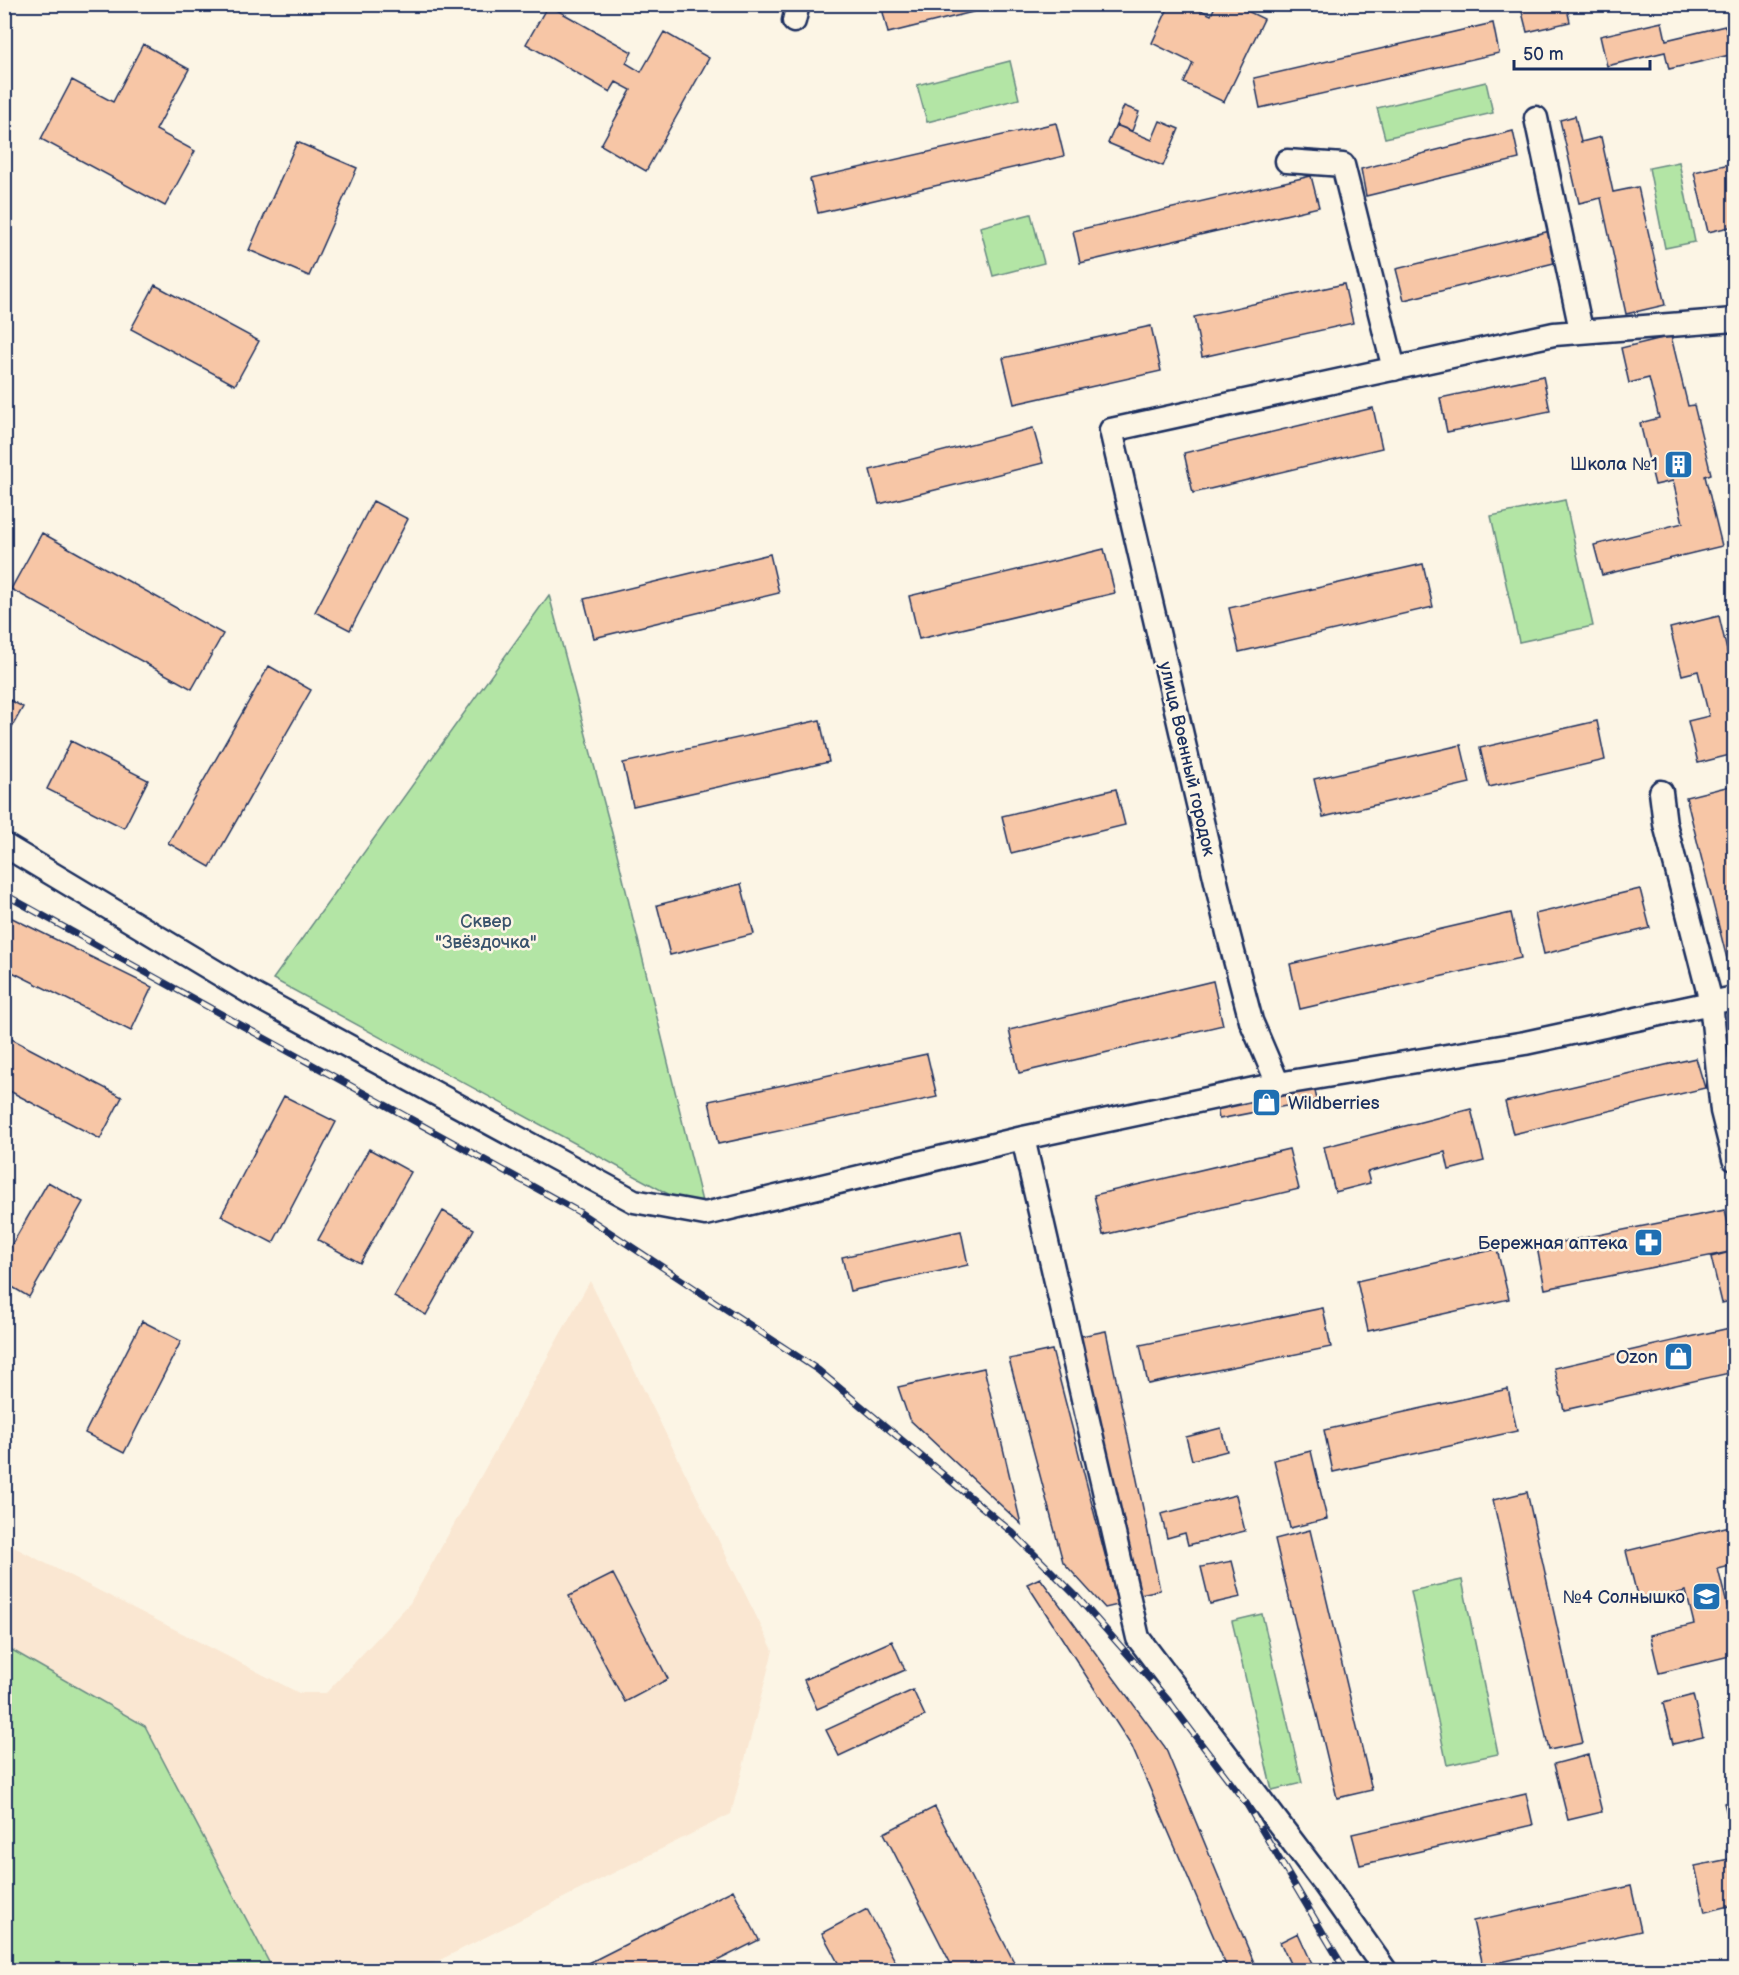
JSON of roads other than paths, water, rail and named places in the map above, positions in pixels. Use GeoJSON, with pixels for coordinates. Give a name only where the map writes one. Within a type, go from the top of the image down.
{"type":"FeatureCollection","features":[{"type":"Feature","properties":{"kind":"street"},"geometry":{"type":"LineString","coordinates":[[1536,118],[1581,330]]}},
{"type":"Feature","properties":{"kind":"street"},"geometry":{"type":"LineString","coordinates":[[1287,160],[1343,165],[1394,369],[1518,341],[1581,330],[1734,320]]}},
{"type":"Feature","properties":{"kind":"street","name":"улица Военный городок"},"geometry":{"type":"LineString","coordinates":[[1278,1084],[1251,1021],[1228,933],[1111,430],[1394,369]]}},
{"type":"Feature","properties":{"kind":"street"},"geometry":{"type":"LineString","coordinates":[[1661,792],[1665,824],[1711,1002],[1722,1111],[1734,1159]]}},
{"type":"Feature","properties":{"kind":"street"},"geometry":{"type":"LineString","coordinates":[[4,845],[256,996],[634,1201],[705,1214],[1023,1138],[1278,1084],[1525,1043],[1734,998]]}},
{"type":"Feature","properties":{"kind":"street"},"geometry":{"type":"LineString","coordinates":[[1023,1138],[1138,1638],[1323,1882],[1385,1971]]}},
{"type":"Feature","properties":{"kind":"railway"},"geometry":{"type":"LineString","coordinates":[[4,894],[579,1212],[818,1370],[1013,1533],[1077,1597],[1168,1700],[1246,1803],[1345,1970]]}},
{"type":"Feature","properties":{"kind":"place","name":"Школа №1"},"geometry":{"type":"Point","coordinates":[1679,464]}},
{"type":"Feature","properties":{"kind":"place","name":"Wildberries"},"geometry":{"type":"Point","coordinates":[1267,1103]}},
{"type":"Feature","properties":{"kind":"place","name":"Бережная аптека"},"geometry":{"type":"Point","coordinates":[1649,1243]}},
{"type":"Feature","properties":{"kind":"place","name":"Ozon"},"geometry":{"type":"Point","coordinates":[1679,1357]}},
{"type":"Feature","properties":{"kind":"place","name":"№4 Солнышко"},"geometry":{"type":"Point","coordinates":[1706,1597]}},
{"type":"Feature","properties":{"kind":"park label","name":"Сквер \"Звёздочка\""},"geometry":{"type":"Point","coordinates":[486,931]}}]}
